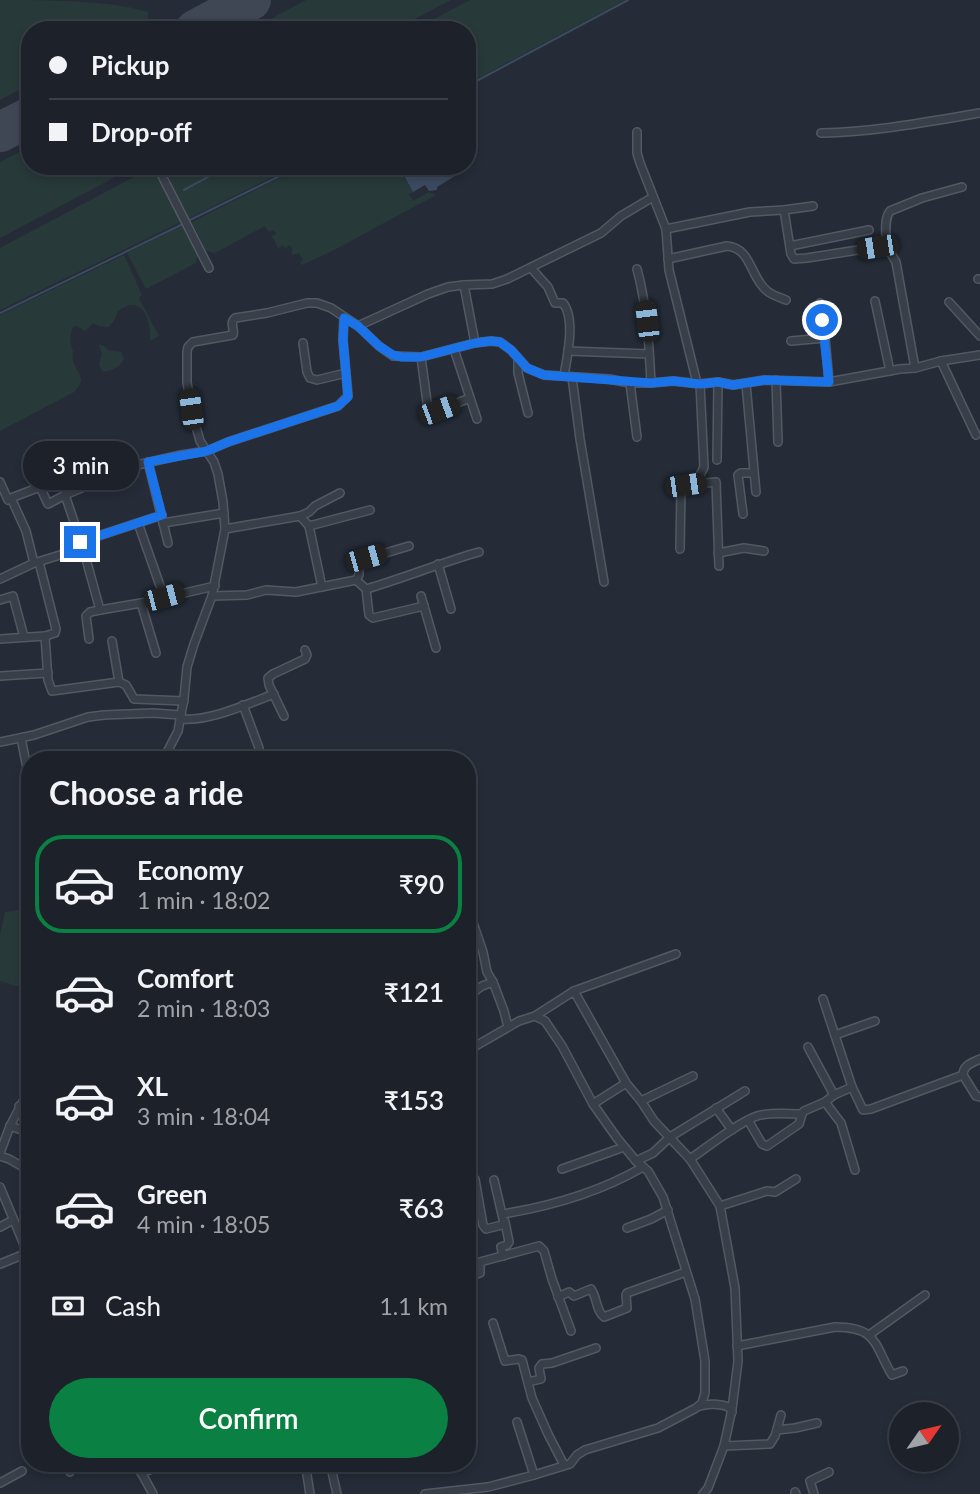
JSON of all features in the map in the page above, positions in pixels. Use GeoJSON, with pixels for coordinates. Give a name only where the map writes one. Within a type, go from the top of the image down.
{"type":"FeatureCollection","features":[{"type":"Feature","properties":{"kind":"street"},"geometry":{"type":"LineString","coordinates":[[821,134],[919,124],[980,113]]}},
{"type":"Feature","properties":{"kind":"street"},"geometry":{"type":"LineString","coordinates":[[637,132],[637,153],[666,229],[669,270],[699,383],[704,467],[700,475],[701,483]]}},
{"type":"Feature","properties":{"kind":"street"},"geometry":{"type":"LineString","coordinates":[[162,175],[209,268]]}},
{"type":"Feature","properties":{"kind":"street"},"geometry":{"type":"LineString","coordinates":[[886,249],[887,214],[922,198],[961,187]]}},
{"type":"Feature","properties":{"kind":"street"},"geometry":{"type":"LineString","coordinates":[[358,326],[448,287],[492,284],[507,279],[601,233],[621,216],[653,197]]}},
{"type":"Feature","properties":{"kind":"street"},"geometry":{"type":"LineString","coordinates":[[666,229],[750,212],[813,206]]}},
{"type":"Feature","properties":{"kind":"street"},"geometry":{"type":"LineString","coordinates":[[784,210],[794,259],[877,247],[891,251],[896,262],[915,368]]}},
{"type":"Feature","properties":{"kind":"street"},"geometry":{"type":"LineString","coordinates":[[790,246],[869,230]]}},
{"type":"Feature","properties":{"kind":"street"},"geometry":{"type":"LineString","coordinates":[[668,260],[727,246],[734,247],[744,254],[764,289],[786,300]]}},
{"type":"Feature","properties":{"kind":"street"},"geometry":{"type":"LineString","coordinates":[[531,268],[548,287],[555,303],[563,303],[566,307],[571,322],[568,377],[604,582]]}},
{"type":"Feature","properties":{"kind":"street"},"geometry":{"type":"LineString","coordinates":[[637,268],[643,293],[651,383]]}},
{"type":"Feature","properties":{"kind":"street"},"geometry":{"type":"LineString","coordinates":[[464,285],[475,343]]}},
{"type":"Feature","properties":{"kind":"street"},"geometry":{"type":"LineString","coordinates":[[875,301],[890,371]]}},
{"type":"Feature","properties":{"kind":"street"},"geometry":{"type":"LineString","coordinates":[[949,302],[980,336]]}},
{"type":"Feature","properties":{"kind":"street"},"geometry":{"type":"LineString","coordinates":[[168,751],[178,731],[187,667],[215,586],[225,529],[219,474],[197,433],[191,409],[187,382],[187,352],[190,344],[233,335],[235,318],[307,303],[327,306],[358,326],[393,355],[421,357],[475,343],[500,342],[527,368],[544,375],[630,383],[673,381],[733,385],[765,380],[829,382],[980,355]]}},
{"type":"Feature","properties":{"kind":"street"},"geometry":{"type":"LineString","coordinates":[[820,303],[829,382]]}},
{"type":"Feature","properties":{"kind":"street"},"geometry":{"type":"LineString","coordinates":[[6,501],[40,487],[48,504],[148,462],[207,451],[338,406],[348,397],[343,340],[344,318]]}},
{"type":"Feature","properties":{"kind":"street"},"geometry":{"type":"LineString","coordinates":[[791,341],[825,338]]}},
{"type":"Feature","properties":{"kind":"street"},"geometry":{"type":"LineString","coordinates":[[303,343],[310,377],[317,380],[346,373]]}},
{"type":"Feature","properties":{"kind":"street"},"geometry":{"type":"LineString","coordinates":[[454,349],[477,419]]}},
{"type":"Feature","properties":{"kind":"street"},"geometry":{"type":"LineString","coordinates":[[568,351],[649,354]]}},
{"type":"Feature","properties":{"kind":"street"},"geometry":{"type":"LineString","coordinates":[[421,357],[430,410],[439,410],[470,398]]}},
{"type":"Feature","properties":{"kind":"street"},"geometry":{"type":"LineString","coordinates":[[518,358],[518,373],[528,412]]}},
{"type":"Feature","properties":{"kind":"street"},"geometry":{"type":"LineString","coordinates":[[942,361],[976,435]]}},
{"type":"Feature","properties":{"kind":"street"},"geometry":{"type":"LineString","coordinates":[[776,380],[778,442]]}},
{"type":"Feature","properties":{"kind":"street"},"geometry":{"type":"LineString","coordinates":[[717,460],[718,382]]}},
{"type":"Feature","properties":{"kind":"street"},"geometry":{"type":"LineString","coordinates":[[630,383],[638,437]]}},
{"type":"Feature","properties":{"kind":"street"},"geometry":{"type":"LineString","coordinates":[[746,384],[756,492]]}},
{"type":"Feature","properties":{"kind":"street"},"geometry":{"type":"LineString","coordinates":[[148,462],[168,543]]}},
{"type":"Feature","properties":{"kind":"street"},"geometry":{"type":"LineString","coordinates":[[743,514],[738,475],[753,473]]}},
{"type":"Feature","properties":{"kind":"street"},"geometry":{"type":"LineString","coordinates":[[0,482],[6,501],[26,531],[56,629],[54,634],[45,636],[0,639]]}},
{"type":"Feature","properties":{"kind":"street"},"geometry":{"type":"LineString","coordinates":[[680,549],[681,489],[686,485],[716,482],[719,566]]}},
{"type":"Feature","properties":{"kind":"street"},"geometry":{"type":"LineString","coordinates":[[225,529],[300,516],[340,493]]}},
{"type":"Feature","properties":{"kind":"street"},"geometry":{"type":"LineString","coordinates":[[65,495],[100,610]]}},
{"type":"Feature","properties":{"kind":"street"},"geometry":{"type":"LineString","coordinates":[[309,526],[370,510]]}},
{"type":"Feature","properties":{"kind":"street"},"geometry":{"type":"LineString","coordinates":[[0,579],[138,523],[224,513]]}},
{"type":"Feature","properties":{"kind":"street"},"geometry":{"type":"LineString","coordinates":[[300,516],[309,526],[322,587]]}},
{"type":"Feature","properties":{"kind":"street"},"geometry":{"type":"LineString","coordinates":[[138,523],[164,597]]}},
{"type":"Feature","properties":{"kind":"street"},"geometry":{"type":"LineString","coordinates":[[212,596],[266,590],[296,592],[356,580],[362,559],[409,546]]}},
{"type":"Feature","properties":{"kind":"street"},"geometry":{"type":"LineString","coordinates":[[719,553],[744,548],[764,551]]}},
{"type":"Feature","properties":{"kind":"street"},"geometry":{"type":"LineString","coordinates":[[366,589],[479,552]]}},
{"type":"Feature","properties":{"kind":"street"},"geometry":{"type":"LineString","coordinates":[[438,564],[451,609]]}},
{"type":"Feature","properties":{"kind":"street"},"geometry":{"type":"LineString","coordinates":[[356,580],[366,589],[369,614],[373,618],[424,606]]}},
{"type":"Feature","properties":{"kind":"street"},"geometry":{"type":"LineString","coordinates":[[89,639],[86,616],[90,612],[215,586]]}},
{"type":"Feature","properties":{"kind":"street"},"geometry":{"type":"LineString","coordinates":[[0,600],[13,596],[24,637]]}},
{"type":"Feature","properties":{"kind":"street"},"geometry":{"type":"LineString","coordinates":[[421,596],[436,648]]}},
{"type":"Feature","properties":{"kind":"street"},"geometry":{"type":"LineString","coordinates":[[141,603],[156,653]]}},
{"type":"Feature","properties":{"kind":"street"},"geometry":{"type":"LineString","coordinates":[[45,636],[49,685],[53,691],[119,682],[126,685],[134,699],[184,701]]}},
{"type":"Feature","properties":{"kind":"street"},"geometry":{"type":"LineString","coordinates":[[112,641],[119,682]]}},
{"type":"Feature","properties":{"kind":"street"},"geometry":{"type":"LineString","coordinates":[[284,716],[268,680],[270,676],[305,659],[306,650]]}},
{"type":"Feature","properties":{"kind":"street"},"geometry":{"type":"LineString","coordinates":[[0,676],[48,673]]}},
{"type":"Feature","properties":{"kind":"street"},"geometry":{"type":"LineString","coordinates":[[0,742],[104,715],[153,713],[187,720],[209,716],[274,694]]}},
{"type":"Feature","properties":{"kind":"street"},"geometry":{"type":"LineString","coordinates":[[243,705],[259,748]]}},
{"type":"Feature","properties":{"kind":"street"},"geometry":{"type":"LineString","coordinates":[[21,738],[24,751]]}},
{"type":"Feature","properties":{"kind":"street"},"geometry":{"type":"LineString","coordinates":[[476,933],[487,972],[508,1027]]}},
{"type":"Feature","properties":{"kind":"street"},"geometry":{"type":"LineString","coordinates":[[476,1046],[519,1021],[535,1016],[574,991],[676,954]]}},
{"type":"Feature","properties":{"kind":"street"},"geometry":{"type":"LineString","coordinates":[[476,990],[493,982]]}},
{"type":"Feature","properties":{"kind":"street"},"geometry":{"type":"LineString","coordinates":[[574,991],[626,1083],[654,1121],[690,1159],[720,1206],[735,1288],[738,1361],[732,1412],[724,1446],[708,1488],[703,1494]]}},
{"type":"Feature","properties":{"kind":"street"},"geometry":{"type":"LineString","coordinates":[[823,999],[852,1087],[861,1107],[867,1111],[964,1075]]}},
{"type":"Feature","properties":{"kind":"street"},"geometry":{"type":"LineString","coordinates":[[535,1016],[545,1021],[562,1046],[593,1104],[624,1147],[648,1171],[663,1197],[695,1299],[705,1361],[705,1393],[702,1403],[696,1408]]}},
{"type":"Feature","properties":{"kind":"street"},"geometry":{"type":"LineString","coordinates":[[835,1035],[875,1021]]}},
{"type":"Feature","properties":{"kind":"street"},"geometry":{"type":"LineString","coordinates":[[808,1047],[834,1095]]}},
{"type":"Feature","properties":{"kind":"street"},"geometry":{"type":"LineString","coordinates":[[980,1059],[965,1067],[964,1075],[976,1096],[980,1097]]}},
{"type":"Feature","properties":{"kind":"street"},"geometry":{"type":"LineString","coordinates":[[641,1101],[693,1076]]}},
{"type":"Feature","properties":{"kind":"street"},"geometry":{"type":"LineString","coordinates":[[593,1104],[626,1083]]}},
{"type":"Feature","properties":{"kind":"street"},"geometry":{"type":"LineString","coordinates":[[690,1159],[748,1120],[765,1115],[802,1114],[852,1087]]}},
{"type":"Feature","properties":{"kind":"street"},"geometry":{"type":"LineString","coordinates":[[636,1161],[653,1153],[670,1137],[745,1091]]}},
{"type":"Feature","properties":{"kind":"street"},"geometry":{"type":"LineString","coordinates":[[825,1102],[841,1123],[855,1170]]}},
{"type":"Feature","properties":{"kind":"street"},"geometry":{"type":"LineString","coordinates":[[21,1103],[0,1154],[21,1165]]}},
{"type":"Feature","properties":{"kind":"street"},"geometry":{"type":"LineString","coordinates":[[716,1108],[732,1130]]}},
{"type":"Feature","properties":{"kind":"street"},"geometry":{"type":"LineString","coordinates":[[748,1120],[762,1144],[766,1146],[799,1124],[802,1114]]}},
{"type":"Feature","properties":{"kind":"street"},"geometry":{"type":"LineString","coordinates":[[10,1126],[21,1130]]}},
{"type":"Feature","properties":{"kind":"street"},"geometry":{"type":"LineString","coordinates":[[562,1169],[624,1147]]}},
{"type":"Feature","properties":{"kind":"street"},"geometry":{"type":"LineString","coordinates":[[504,1218],[565,1201],[622,1179],[643,1167]]}},
{"type":"Feature","properties":{"kind":"street"},"geometry":{"type":"LineString","coordinates":[[720,1206],[767,1191],[775,1192],[796,1179]]}},
{"type":"Feature","properties":{"kind":"street"},"geometry":{"type":"LineString","coordinates":[[494,1180],[509,1242],[501,1247],[503,1256]]}},
{"type":"Feature","properties":{"kind":"street"},"geometry":{"type":"LineString","coordinates":[[476,1184],[485,1228],[502,1226],[504,1218]]}},
{"type":"Feature","properties":{"kind":"street"},"geometry":{"type":"LineString","coordinates":[[0,1187],[21,1239]]}},
{"type":"Feature","properties":{"kind":"street"},"geometry":{"type":"LineString","coordinates":[[627,1228],[668,1210]]}},
{"type":"Feature","properties":{"kind":"street"},"geometry":{"type":"LineString","coordinates":[[0,1227],[13,1220]]}},
{"type":"Feature","properties":{"kind":"street"},"geometry":{"type":"LineString","coordinates":[[476,1274],[480,1273],[480,1262],[542,1247],[571,1331]]}},
{"type":"Feature","properties":{"kind":"street"},"geometry":{"type":"LineString","coordinates":[[0,1265],[21,1258]]}},
{"type":"Feature","properties":{"kind":"street"},"geometry":{"type":"LineString","coordinates":[[558,1297],[569,1292],[574,1296],[591,1289],[600,1314],[604,1317],[628,1308],[627,1293],[686,1272]]}},
{"type":"Feature","properties":{"kind":"street"},"geometry":{"type":"LineString","coordinates":[[869,1335],[925,1295]]}},
{"type":"Feature","properties":{"kind":"street"},"geometry":{"type":"LineString","coordinates":[[493,1323],[505,1362],[522,1360],[532,1398],[564,1465]]}},
{"type":"Feature","properties":{"kind":"street"},"geometry":{"type":"LineString","coordinates":[[737,1346],[835,1327],[848,1327],[869,1335],[878,1346],[892,1375],[902,1371]]}},
{"type":"Feature","properties":{"kind":"street"},"geometry":{"type":"LineString","coordinates":[[528,1382],[541,1379],[539,1368],[542,1364],[596,1348]]}},
{"type":"Feature","properties":{"kind":"street"},"geometry":{"type":"LineString","coordinates":[[425,1494],[488,1487],[570,1464],[585,1450],[658,1428],[705,1405],[725,1405],[732,1412]]}},
{"type":"Feature","properties":{"kind":"street"},"geometry":{"type":"LineString","coordinates":[[724,1446],[770,1444],[774,1440],[781,1415]]}},
{"type":"Feature","properties":{"kind":"street"},"geometry":{"type":"LineString","coordinates":[[517,1422],[534,1475]]}},
{"type":"Feature","properties":{"kind":"street"},"geometry":{"type":"LineString","coordinates":[[777,1430],[795,1429],[817,1423]]}},
{"type":"Feature","properties":{"kind":"street"},"geometry":{"type":"LineString","coordinates":[[0,1483],[21,1472]]}},
{"type":"Feature","properties":{"kind":"street"},"geometry":{"type":"LineString","coordinates":[[307,1472],[310,1494]]}},
{"type":"Feature","properties":{"kind":"street"},"geometry":{"type":"LineString","coordinates":[[332,1472],[337,1494]]}},
{"type":"Feature","properties":{"kind":"street"},"geometry":{"type":"LineString","coordinates":[[814,1494],[810,1481],[830,1472]]}},
{"type":"Feature","properties":{"kind":"street"},"geometry":{"type":"LineString","coordinates":[[141,1473],[153,1494]]}},
{"type":"Feature","properties":{"kind":"shaded area"},"geometry":{"type":"Polygon","coordinates":[[[0,0],[115,5],[148,12],[146,21],[21,21],[21,89],[0,100],[0,0]]]}},
{"type":"Feature","properties":{"kind":"shaded area"},"geometry":{"type":"Polygon","coordinates":[[[306,0],[451,0],[411,21],[267,21],[306,0]]]}},
{"type":"Feature","properties":{"kind":"shaded area"},"geometry":{"type":"Polygon","coordinates":[[[470,0],[625,0],[476,79],[476,21],[430,21],[470,0]]]}},
{"type":"Feature","properties":{"kind":"shaded area"},"geometry":{"type":"Polygon","coordinates":[[[21,152],[21,175],[119,175],[0,238],[0,162],[21,152]]]}},
{"type":"Feature","properties":{"kind":"shaded area"},"geometry":{"type":"Polygon","coordinates":[[[138,175],[156,175],[181,222],[0,310],[0,248],[138,175]]]}},
{"type":"Feature","properties":{"kind":"shaded area"},"geometry":{"type":"Polygon","coordinates":[[[168,175],[277,175],[189,218],[168,175]]]}},
{"type":"Feature","properties":{"kind":"shaded area"},"geometry":{"type":"Polygon","coordinates":[[[285,175],[403,175],[413,192],[409,194],[413,201],[429,192],[436,195],[302,265],[300,262],[303,260],[299,253],[293,255],[290,245],[278,248],[272,236],[276,234],[274,230],[269,232],[265,226],[215,253],[206,251],[192,222],[285,175]]]}},
{"type":"Feature","properties":{"kind":"shaded area"},"geometry":{"type":"Polygon","coordinates":[[[182,226],[197,254],[196,263],[146,289],[127,253],[182,226]]]}},
{"type":"Feature","properties":{"kind":"shaded area"},"geometry":{"type":"Polygon","coordinates":[[[124,255],[142,295],[139,298],[159,336],[150,341],[149,325],[144,311],[133,305],[118,311],[108,327],[93,323],[85,331],[74,326],[70,340],[81,383],[74,392],[0,431],[0,315],[124,255]]]}},
{"type":"Feature","properties":{"kind":"shaded area"},"geometry":{"type":"Polygon","coordinates":[[[99,344],[110,351],[121,352],[124,359],[112,370],[102,371],[99,364],[102,355],[99,344]]]}},
{"type":"Feature","properties":{"kind":"shaded area"},"geometry":{"type":"Polygon","coordinates":[[[21,909],[21,987],[0,981],[0,935],[5,912],[21,909]]]}},
{"type":"Feature","properties":{"kind":"water"},"geometry":{"type":"Polygon","coordinates":[[[404,175],[455,176],[437,187],[437,190],[429,191],[425,185],[413,192],[404,175]]]}},
{"type":"Feature","properties":{"kind":"waterway"},"geometry":{"type":"LineString","coordinates":[[476,81],[628,0]]}},
{"type":"Feature","properties":{"kind":"waterway"},"geometry":{"type":"LineString","coordinates":[[184,190],[212,175]]}},
{"type":"Feature","properties":{"kind":"waterway"},"geometry":{"type":"LineString","coordinates":[[190,220],[282,175]]}},
{"type":"Feature","properties":{"kind":"waterway"},"geometry":{"type":"LineString","coordinates":[[0,313],[185,223]]}},
{"type":"Feature","properties":{"kind":"runway"},"geometry":{"type":"LineString","coordinates":[[212,21],[251,0]]}},
{"type":"Feature","properties":{"kind":"runway"},"geometry":{"type":"LineString","coordinates":[[0,132],[21,122]]}},
{"type":"Feature","properties":{"kind":"route"},"geometry":{"type":"LineString","coordinates":[[80,542],[162,515],[148,462],[207,451],[338,406],[346,400],[348,392],[343,340],[344,318],[358,326],[379,346],[402,357],[421,357],[491,341],[500,342],[527,368],[544,375],[630,383],[673,381],[733,385],[765,380],[829,382],[822,320]]}}]}
